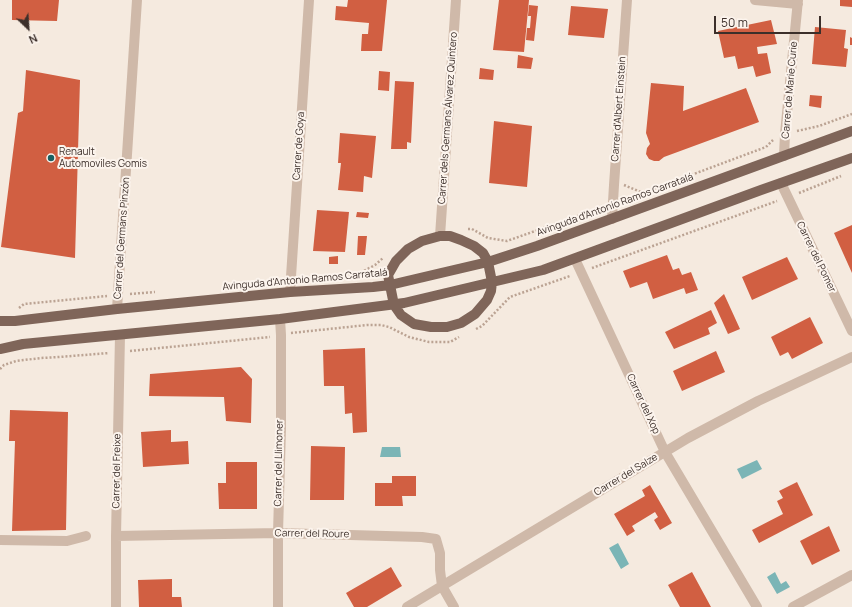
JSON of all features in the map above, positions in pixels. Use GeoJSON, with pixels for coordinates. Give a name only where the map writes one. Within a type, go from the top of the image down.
{"type":"FeatureCollection","features":[{"type":"Feature","properties":{"kind":"main road","name":"Avinguda d'Antonio Ramos Carratalá"},"geometry":{"type":"LineString","coordinates":[[0,321],[15,321],[117,309],[290,292],[374,287],[441,274],[488,262],[537,246],[852,131]]}},
{"type":"Feature","properties":{"kind":"main road"},"geometry":{"type":"LineString","coordinates":[[0,349],[23,344],[280,319],[404,303],[543,270],[852,158]]}},
{"type":"Feature","properties":{"kind":"main road"},"geometry":{"type":"LineString","coordinates":[[440,236],[450,236],[474,246],[483,254],[488,262],[492,282],[492,291],[487,300],[475,314],[461,323],[447,327],[431,327],[414,324],[401,315],[394,305],[388,275],[396,261],[408,249],[422,241],[440,236]]}},
{"type":"Feature","properties":{"kind":"street","name":"Carrer del Germans Pinzón"},"geometry":{"type":"LineString","coordinates":[[117,309],[137,0]]}},
{"type":"Feature","properties":{"kind":"street","name":"Carrer de Goya"},"geometry":{"type":"LineString","coordinates":[[290,292],[309,0]]}},
{"type":"Feature","properties":{"kind":"street","name":"Carrer dels Germans Álvarez Quintero"},"geometry":{"type":"LineString","coordinates":[[440,236],[456,0]]}},
{"type":"Feature","properties":{"kind":"street","name":"Carrer d'Albert Einstein"},"geometry":{"type":"LineString","coordinates":[[612,219],[627,0]]}},
{"type":"Feature","properties":{"kind":"street"},"geometry":{"type":"LineString","coordinates":[[755,0],[798,2]]}},
{"type":"Feature","properties":{"kind":"street","name":"Carrer de Marie Curie"},"geometry":{"type":"LineString","coordinates":[[784,156],[798,2]]}},
{"type":"Feature","properties":{"kind":"street","name":"Carrer del Pomer"},"geometry":{"type":"LineString","coordinates":[[781,183],[852,331]]}},
{"type":"Feature","properties":{"kind":"street","name":"Carrer del Xop"},"geometry":{"type":"LineString","coordinates":[[575,259],[665,452],[757,607]]}},
{"type":"Feature","properties":{"kind":"street","name":"Carrer del Llimoner"},"geometry":{"type":"LineString","coordinates":[[278,607],[278,533],[281,428],[280,319]]}},
{"type":"Feature","properties":{"kind":"street","name":"Carrer del Freixe"},"geometry":{"type":"LineString","coordinates":[[116,607],[120,335]]}},
{"type":"Feature","properties":{"kind":"street","name":"Carrer del Salze"},"geometry":{"type":"LineString","coordinates":[[407,607],[688,438],[758,401],[852,357]]}},
{"type":"Feature","properties":{"kind":"street","name":"Carrer del Roure"},"geometry":{"type":"LineString","coordinates":[[116,536],[278,533],[422,537],[436,540],[440,554],[442,586],[454,607]]}},
{"type":"Feature","properties":{"kind":"street"},"geometry":{"type":"LineString","coordinates":[[0,540],[67,541],[86,536]]}},
{"type":"Feature","properties":{"kind":"street"},"geometry":{"type":"LineString","coordinates":[[793,607],[852,575]]}},
{"type":"Feature","properties":{"kind":"water"},"geometry":{"type":"Polygon","coordinates":[[[382,447],[400,447],[401,457],[380,457],[382,447]]]}},
{"type":"Feature","properties":{"kind":"water"},"geometry":{"type":"Polygon","coordinates":[[[757,460],[762,469],[742,479],[737,469],[757,460]]]}},
{"type":"Feature","properties":{"kind":"water"},"geometry":{"type":"Polygon","coordinates":[[[618,543],[629,564],[621,569],[609,548],[618,543]]]}},
{"type":"Feature","properties":{"kind":"water"},"geometry":{"type":"Polygon","coordinates":[[[775,572],[781,584],[786,581],[790,587],[777,594],[767,577],[775,572]]]}},
{"type":"Feature","properties":{"kind":"building"},"geometry":{"type":"Polygon","coordinates":[[[12,0],[59,0],[57,21],[12,20],[12,0]]]}},
{"type":"Feature","properties":{"kind":"building"},"geometry":{"type":"Polygon","coordinates":[[[348,0],[387,0],[382,51],[361,51],[362,34],[368,34],[369,23],[335,20],[336,6],[347,7],[348,0]]]}},
{"type":"Feature","properties":{"kind":"building"},"geometry":{"type":"Polygon","coordinates":[[[499,0],[529,0],[524,52],[493,50],[499,0]]]}},
{"type":"Feature","properties":{"kind":"building"},"geometry":{"type":"Polygon","coordinates":[[[840,0],[852,0],[852,7],[840,6],[840,0]]]}},
{"type":"Feature","properties":{"kind":"building"},"geometry":{"type":"Polygon","coordinates":[[[529,5],[538,6],[534,41],[526,40],[527,28],[530,28],[531,16],[528,16],[529,5]]]}},
{"type":"Feature","properties":{"kind":"building"},"geometry":{"type":"Polygon","coordinates":[[[571,6],[608,9],[604,38],[568,35],[571,6]]]}},
{"type":"Feature","properties":{"kind":"building"},"geometry":{"type":"Polygon","coordinates":[[[771,20],[777,44],[757,47],[758,54],[767,53],[771,73],[756,77],[753,66],[738,69],[735,56],[724,58],[718,31],[771,20]]]}},
{"type":"Feature","properties":{"kind":"building"},"geometry":{"type":"Polygon","coordinates":[[[815,27],[846,30],[844,48],[848,49],[846,67],[812,64],[815,27]]]}},
{"type":"Feature","properties":{"kind":"building"},"geometry":{"type":"Polygon","coordinates":[[[850,37],[852,38],[852,45],[850,45],[850,37]]]}},
{"type":"Feature","properties":{"kind":"building"},"geometry":{"type":"Polygon","coordinates":[[[518,55],[533,58],[531,69],[517,68],[518,55]]]}},
{"type":"Feature","properties":{"kind":"building"},"geometry":{"type":"Polygon","coordinates":[[[480,68],[494,70],[493,80],[479,79],[480,68]]]}},
{"type":"Feature","properties":{"kind":"building"},"geometry":{"type":"Polygon","coordinates":[[[26,70],[80,80],[75,258],[1,247],[18,113],[23,111],[26,70]]]}},
{"type":"Feature","properties":{"kind":"building"},"geometry":{"type":"Polygon","coordinates":[[[379,71],[390,72],[389,91],[378,90],[379,71]]]}},
{"type":"Feature","properties":{"kind":"building"},"geometry":{"type":"Polygon","coordinates":[[[395,81],[414,82],[411,143],[407,142],[407,149],[391,149],[395,81]]]}},
{"type":"Feature","properties":{"kind":"building"},"geometry":{"type":"Polygon","coordinates":[[[651,83],[684,86],[683,111],[746,88],[759,122],[664,157],[659,161],[654,161],[649,159],[646,154],[647,148],[650,144],[646,133],[651,83]]]}},
{"type":"Feature","properties":{"kind":"building"},"geometry":{"type":"Polygon","coordinates":[[[810,95],[822,96],[821,108],[809,106],[810,95]]]}},
{"type":"Feature","properties":{"kind":"building"},"geometry":{"type":"Polygon","coordinates":[[[494,121],[532,126],[527,187],[489,183],[494,121]]]}},
{"type":"Feature","properties":{"kind":"building"},"geometry":{"type":"Polygon","coordinates":[[[340,133],[376,136],[372,178],[364,176],[363,192],[338,190],[341,163],[338,163],[340,133]]]}},
{"type":"Feature","properties":{"kind":"building"},"geometry":{"type":"Polygon","coordinates":[[[317,210],[349,212],[345,252],[313,251],[317,210]]]}},
{"type":"Feature","properties":{"kind":"building"},"geometry":{"type":"Polygon","coordinates":[[[357,212],[369,213],[368,218],[356,217],[357,212]]]}},
{"type":"Feature","properties":{"kind":"building"},"geometry":{"type":"Polygon","coordinates":[[[852,225],[852,273],[834,233],[852,225]]]}},
{"type":"Feature","properties":{"kind":"building"},"geometry":{"type":"Polygon","coordinates":[[[358,236],[367,236],[365,255],[357,255],[358,236]]]}},
{"type":"Feature","properties":{"kind":"building"},"geometry":{"type":"Polygon","coordinates":[[[667,255],[673,270],[679,268],[682,275],[691,272],[698,290],[686,294],[684,288],[653,299],[647,282],[630,288],[623,271],[667,255]]]}},
{"type":"Feature","properties":{"kind":"building"},"geometry":{"type":"Polygon","coordinates":[[[338,256],[338,264],[329,264],[329,257],[338,256]]]}},
{"type":"Feature","properties":{"kind":"building"},"geometry":{"type":"Polygon","coordinates":[[[787,257],[798,279],[752,300],[742,277],[787,257]]]}},
{"type":"Feature","properties":{"kind":"building"},"geometry":{"type":"Polygon","coordinates":[[[724,294],[740,329],[728,334],[714,303],[724,294]]]}},
{"type":"Feature","properties":{"kind":"building"},"geometry":{"type":"Polygon","coordinates":[[[711,310],[717,323],[708,328],[710,334],[674,349],[665,332],[711,310]]]}},
{"type":"Feature","properties":{"kind":"building"},"geometry":{"type":"Polygon","coordinates":[[[810,317],[823,343],[792,359],[788,352],[780,356],[771,337],[810,317]]]}},
{"type":"Feature","properties":{"kind":"building"},"geometry":{"type":"Polygon","coordinates":[[[365,348],[367,432],[353,433],[352,413],[345,414],[344,386],[324,386],[323,350],[365,348]]]}},
{"type":"Feature","properties":{"kind":"building"},"geometry":{"type":"Polygon","coordinates":[[[716,351],[725,372],[682,391],[673,371],[716,351]]]}},
{"type":"Feature","properties":{"kind":"building"},"geometry":{"type":"Polygon","coordinates":[[[241,367],[252,379],[251,423],[226,421],[224,397],[149,396],[150,374],[241,367]]]}},
{"type":"Feature","properties":{"kind":"building"},"geometry":{"type":"Polygon","coordinates":[[[10,410],[68,412],[66,530],[12,531],[15,441],[9,441],[10,410]]]}},
{"type":"Feature","properties":{"kind":"building"},"geometry":{"type":"Polygon","coordinates":[[[171,430],[171,442],[188,441],[189,464],[143,467],[141,432],[171,430]]]}},
{"type":"Feature","properties":{"kind":"building"},"geometry":{"type":"Polygon","coordinates":[[[311,446],[345,447],[344,500],[310,500],[311,446]]]}},
{"type":"Feature","properties":{"kind":"building"},"geometry":{"type":"Polygon","coordinates":[[[226,462],[257,462],[257,509],[219,509],[218,483],[226,483],[226,462]]]}},
{"type":"Feature","properties":{"kind":"building"},"geometry":{"type":"Polygon","coordinates":[[[392,476],[416,476],[416,496],[402,496],[403,506],[375,506],[375,483],[392,483],[392,476]]]}},
{"type":"Feature","properties":{"kind":"building"},"geometry":{"type":"Polygon","coordinates":[[[797,482],[813,515],[759,543],[752,530],[783,514],[777,501],[783,498],[779,491],[797,482]]]}},
{"type":"Feature","properties":{"kind":"building"},"geometry":{"type":"Polygon","coordinates":[[[650,485],[672,523],[660,530],[654,520],[658,517],[655,512],[632,526],[635,531],[627,536],[614,514],[645,496],[642,490],[650,485]]]}},
{"type":"Feature","properties":{"kind":"building"},"geometry":{"type":"Polygon","coordinates":[[[829,526],[840,551],[812,565],[800,541],[829,526]]]}},
{"type":"Feature","properties":{"kind":"building"},"geometry":{"type":"Polygon","coordinates":[[[391,567],[402,586],[367,607],[354,607],[346,593],[391,567]]]}},
{"type":"Feature","properties":{"kind":"building"},"geometry":{"type":"Polygon","coordinates":[[[692,572],[711,607],[680,607],[668,585],[692,572]]]}},
{"type":"Feature","properties":{"kind":"building"},"geometry":{"type":"Polygon","coordinates":[[[172,579],[172,597],[181,597],[182,607],[139,607],[138,580],[172,579]]]}},
{"type":"Feature","properties":{"kind":"place","name":"Renault Automoviles Gomis"},"geometry":{"type":"Point","coordinates":[51,158]}}]}
